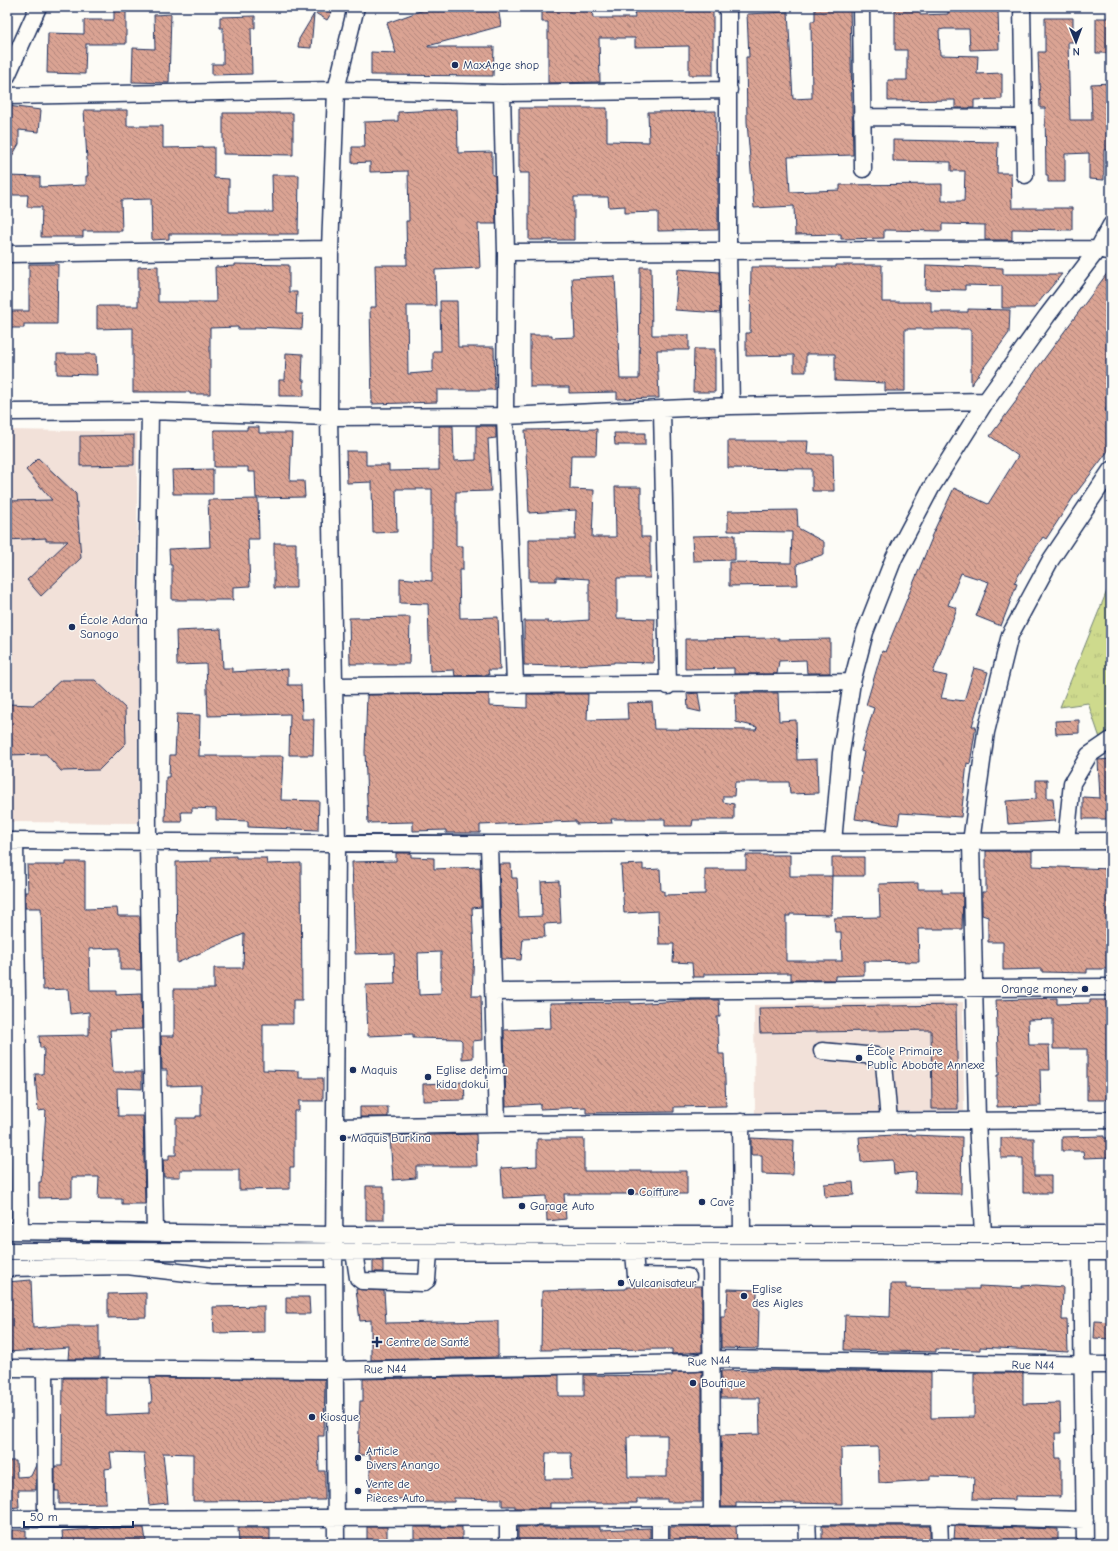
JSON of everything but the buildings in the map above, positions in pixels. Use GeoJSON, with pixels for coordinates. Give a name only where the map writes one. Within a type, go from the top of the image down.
{"type":"FeatureCollection","features":[{"type":"Feature","properties":{"kind":"street"},"geometry":{"type":"LineString","coordinates":[[7,76],[38,7]]}},
{"type":"Feature","properties":{"kind":"street"},"geometry":{"type":"LineString","coordinates":[[336,1544],[334,1251],[337,843],[330,417],[330,249],[336,90],[356,7]]}},
{"type":"Feature","properties":{"kind":"street"},"geometry":{"type":"LineString","coordinates":[[728,7],[728,252],[731,406]]}},
{"type":"Feature","properties":{"kind":"street"},"geometry":{"type":"LineString","coordinates":[[861,7],[863,169]]}},
{"type":"Feature","properties":{"kind":"street"},"geometry":{"type":"LineString","coordinates":[[1022,7],[1025,175]]}},
{"type":"Feature","properties":{"kind":"street"},"geometry":{"type":"LineString","coordinates":[[7,96],[336,90],[502,93],[729,90]]}},
{"type":"Feature","properties":{"kind":"street"},"geometry":{"type":"LineString","coordinates":[[502,93],[506,252],[505,416],[515,684]]}},
{"type":"Feature","properties":{"kind":"street"},"geometry":{"type":"LineString","coordinates":[[862,117],[1024,118]]}},
{"type":"Feature","properties":{"kind":"street"},"geometry":{"type":"LineString","coordinates":[[833,842],[841,753],[852,682],[865,632],[894,558],[931,488],[986,401],[1047,316],[1105,250],[1111,225]]}},
{"type":"Feature","properties":{"kind":"street"},"geometry":{"type":"LineString","coordinates":[[7,254],[330,249]]}},
{"type":"Feature","properties":{"kind":"street"},"geometry":{"type":"LineString","coordinates":[[506,252],[1105,250]]}},
{"type":"Feature","properties":{"kind":"street"},"geometry":{"type":"LineString","coordinates":[[7,412],[150,411],[330,417],[505,416],[731,406],[986,401]]}},
{"type":"Feature","properties":{"kind":"street"},"geometry":{"type":"LineString","coordinates":[[662,410],[668,686]]}},
{"type":"Feature","properties":{"kind":"street"},"geometry":{"type":"LineString","coordinates":[[150,411],[147,615],[148,842],[155,1233]]}},
{"type":"Feature","properties":{"kind":"street"},"geometry":{"type":"LineString","coordinates":[[983,1235],[976,1120],[975,987],[971,842],[986,732],[1010,634],[1050,561],[1111,470]]}},
{"type":"Feature","properties":{"kind":"street"},"geometry":{"type":"LineString","coordinates":[[334,686],[515,684],[668,686],[852,682]]}},
{"type":"Feature","properties":{"kind":"street"},"geometry":{"type":"LineString","coordinates":[[1066,841],[1072,783],[1090,755],[1111,740]]}},
{"type":"Feature","properties":{"kind":"street"},"geometry":{"type":"LineString","coordinates":[[1111,841],[489,844],[11,841],[14,1231],[335,1235],[1111,1235]]}},
{"type":"Feature","properties":{"kind":"street"},"geometry":{"type":"LineString","coordinates":[[489,844],[497,1124]]}},
{"type":"Feature","properties":{"kind":"street"},"geometry":{"type":"LineString","coordinates":[[493,992],[1111,987]]}},
{"type":"Feature","properties":{"kind":"street"},"geometry":{"type":"LineString","coordinates":[[822,1051],[876,1056],[884,1063],[889,1121]]}},
{"type":"Feature","properties":{"kind":"street"},"geometry":{"type":"LineString","coordinates":[[336,1127],[497,1124],[1111,1120]]}},
{"type":"Feature","properties":{"kind":"street"},"geometry":{"type":"LineString","coordinates":[[741,1122],[742,1235]]}},
{"type":"Feature","properties":{"kind":"street"},"geometry":{"type":"LineString","coordinates":[[7,1251],[1111,1252]]}},
{"type":"Feature","properties":{"kind":"street"},"geometry":{"type":"LineString","coordinates":[[354,1252],[358,1278],[362,1281],[423,1283],[427,1280],[430,1252]]}},
{"type":"Feature","properties":{"kind":"street"},"geometry":{"type":"LineString","coordinates":[[634,1252],[636,1276],[688,1277]]}},
{"type":"Feature","properties":{"kind":"street"},"geometry":{"type":"LineString","coordinates":[[711,1252],[712,1517]]}},
{"type":"Feature","properties":{"kind":"street"},"geometry":{"type":"LineString","coordinates":[[1081,1252],[1086,1520],[1085,1544]]}},
{"type":"Feature","properties":{"kind":"street"},"geometry":{"type":"LineString","coordinates":[[7,1268],[127,1266],[213,1276],[334,1276]]}},
{"type":"Feature","properties":{"kind":"street","name":"Rue N44"},"geometry":{"type":"LineString","coordinates":[[7,1368],[335,1370],[696,1363],[712,1359],[1111,1366]]}},
{"type":"Feature","properties":{"kind":"street"},"geometry":{"type":"LineString","coordinates":[[45,1368],[46,1519]]}},
{"type":"Feature","properties":{"kind":"street"},"geometry":{"type":"LineString","coordinates":[[7,1519],[939,1516],[1086,1520]]}},
{"type":"Feature","properties":{"kind":"street"},"geometry":{"type":"LineString","coordinates":[[939,1516],[940,1544]]}},
{"type":"Feature","properties":{"kind":"street"},"geometry":{"type":"LineString","coordinates":[[660,1517],[660,1544]]}},
{"type":"Feature","properties":{"kind":"street"},"geometry":{"type":"LineString","coordinates":[[807,1517],[808,1544]]}},
{"type":"Feature","properties":{"kind":"street"},"geometry":{"type":"LineString","coordinates":[[508,1518],[508,1544]]}},
{"type":"Feature","properties":{"kind":"shaded area","name":"École Adama Sanogo"},"geometry":{"type":"Polygon","coordinates":[[[7,430],[137,432],[138,823],[7,822],[7,430]]]}},
{"type":"Feature","properties":{"kind":"shaded area","name":"École Primaire Public Abobote Annexe"},"geometry":{"type":"Polygon","coordinates":[[[963,1002],[964,1111],[755,1113],[754,1005],[963,1002]]]}},
{"type":"Feature","properties":{"kind":"green space"},"geometry":{"type":"Polygon","coordinates":[[[1111,581],[1111,745],[1102,744],[1088,703],[1060,707],[1111,581]]]}},
{"type":"Feature","properties":{"kind":"place","name":"MaxAnge shop"},"geometry":{"type":"Point","coordinates":[455,65]}},
{"type":"Feature","properties":{"kind":"place","name":"École Adama Sanogo"},"geometry":{"type":"Point","coordinates":[72,627]}},
{"type":"Feature","properties":{"kind":"place","name":"Orange money"},"geometry":{"type":"Point","coordinates":[1085,989]}},
{"type":"Feature","properties":{"kind":"place","name":"École Primaire Public Abobote Annexe"},"geometry":{"type":"Point","coordinates":[859,1058]}},
{"type":"Feature","properties":{"kind":"place","name":"Maquis"},"geometry":{"type":"Point","coordinates":[353,1070]}},
{"type":"Feature","properties":{"kind":"place","name":"Eglise dehima kida dokui"},"geometry":{"type":"Point","coordinates":[428,1077]}},
{"type":"Feature","properties":{"kind":"place","name":"Maquis Burkina"},"geometry":{"type":"Point","coordinates":[343,1138]}},
{"type":"Feature","properties":{"kind":"place","name":"Coiffure"},"geometry":{"type":"Point","coordinates":[631,1192]}},
{"type":"Feature","properties":{"kind":"place","name":"Cave"},"geometry":{"type":"Point","coordinates":[702,1202]}},
{"type":"Feature","properties":{"kind":"place","name":"Garage Auto"},"geometry":{"type":"Point","coordinates":[522,1206]}},
{"type":"Feature","properties":{"kind":"place","name":"Vulcanisateur"},"geometry":{"type":"Point","coordinates":[621,1283]}},
{"type":"Feature","properties":{"kind":"place","name":"Eglise des Aigles"},"geometry":{"type":"Point","coordinates":[744,1296]}},
{"type":"Feature","properties":{"kind":"place","name":"Centre de Santé"},"geometry":{"type":"Point","coordinates":[377,1342]}},
{"type":"Feature","properties":{"kind":"place","name":"Boutique"},"geometry":{"type":"Point","coordinates":[693,1383]}},
{"type":"Feature","properties":{"kind":"place","name":"Kiosque"},"geometry":{"type":"Point","coordinates":[312,1417]}},
{"type":"Feature","properties":{"kind":"place","name":"Article Divers Anango"},"geometry":{"type":"Point","coordinates":[358,1458]}},
{"type":"Feature","properties":{"kind":"place","name":"Vente de Pièces Auto"},"geometry":{"type":"Point","coordinates":[358,1491]}}]}
